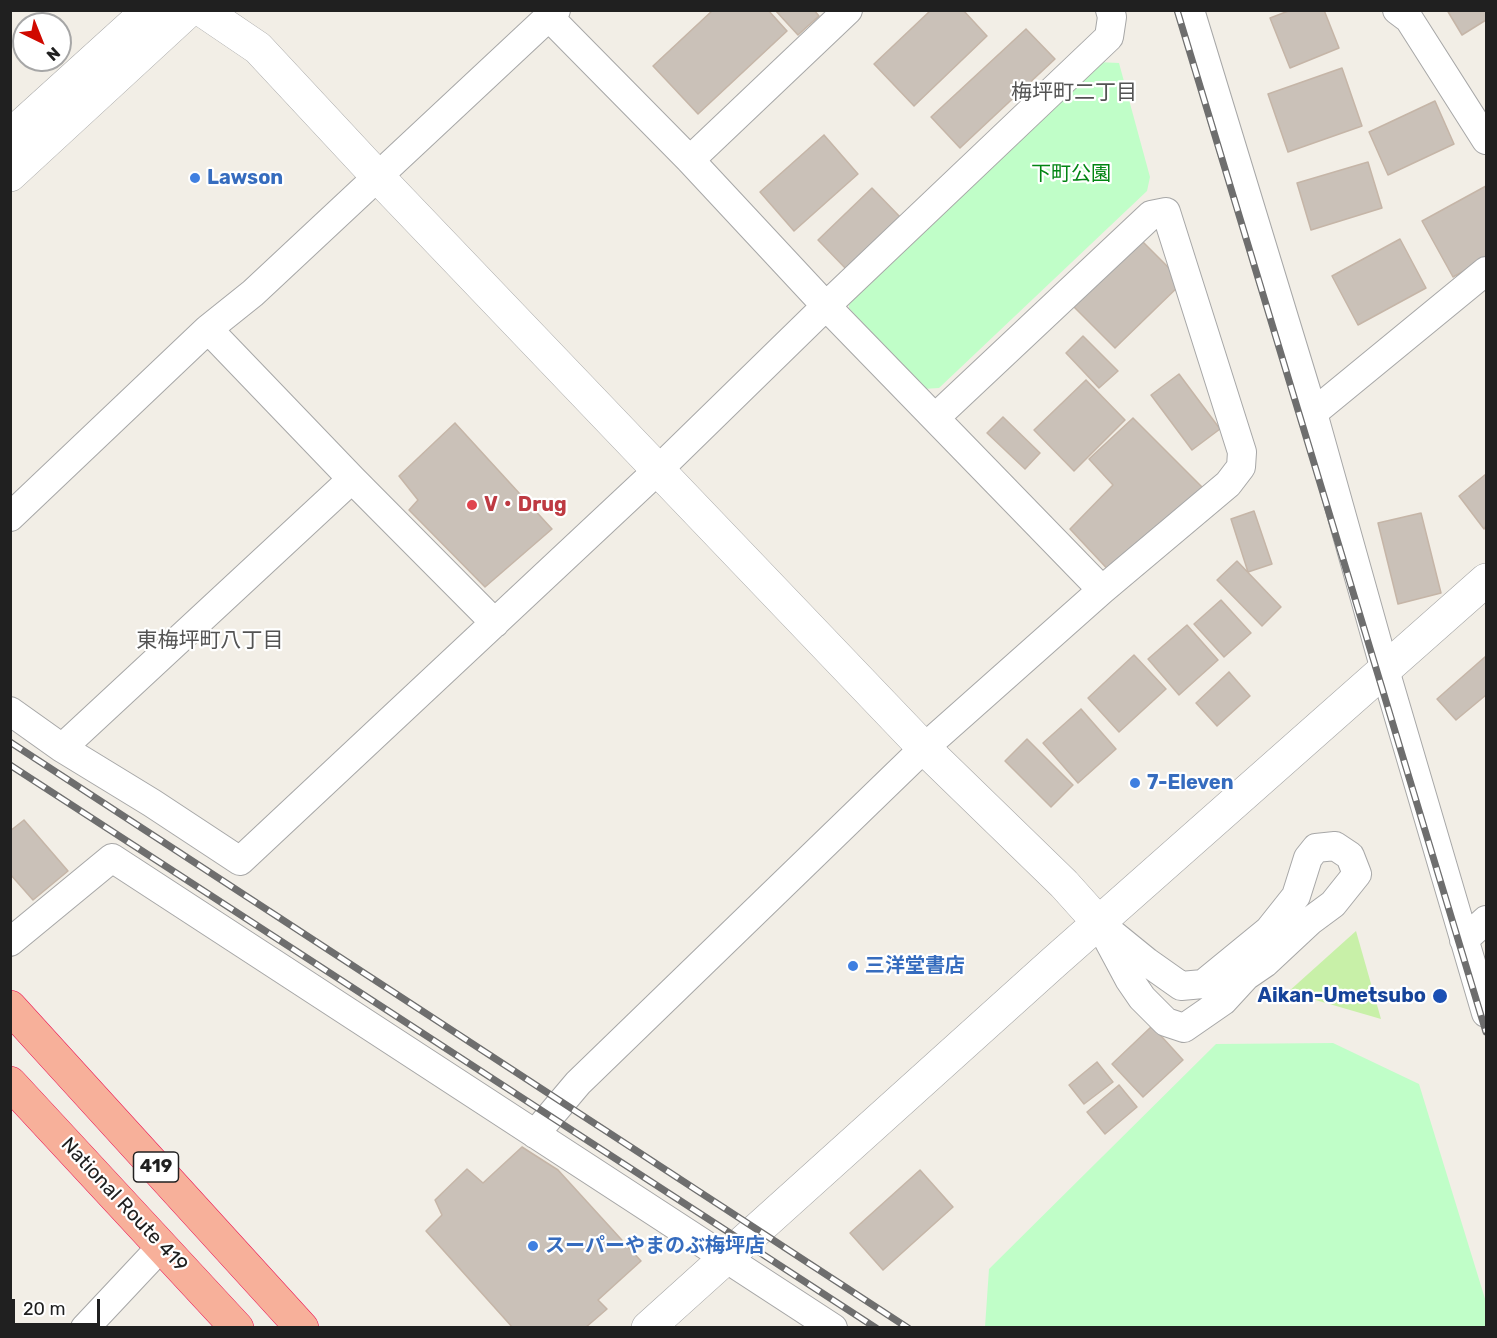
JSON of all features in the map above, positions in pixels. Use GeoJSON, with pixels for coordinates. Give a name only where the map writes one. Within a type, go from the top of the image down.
{"type":"FeatureCollection","features":[{"type":"Feature","properties":{"kind":"highway","name":"419"},"geometry":{"type":"LineString","coordinates":[[10,1007],[302,1328]]}},
{"type":"Feature","properties":{"kind":"highway","name":"National Route 419"},"geometry":{"type":"LineString","coordinates":[[10,1083],[237,1328]]}},
{"type":"Feature","properties":{"kind":"street"},"geometry":{"type":"LineString","coordinates":[[10,136],[149,10]]}},
{"type":"Feature","properties":{"kind":"street"},"geometry":{"type":"LineString","coordinates":[[10,175],[189,10]]}},
{"type":"Feature","properties":{"kind":"street"},"geometry":{"type":"LineString","coordinates":[[202,10],[258,48],[379,178],[924,748],[1064,884],[1099,923],[1147,962],[1181,986],[1203,984],[1269,930],[1296,896],[1308,858],[1316,848],[1335,846],[1350,856],[1357,874],[1334,904],[1310,921],[1265,963],[1246,976],[1223,1000],[1184,1028],[1166,1022],[1142,998],[1129,980],[1099,923]]}},
{"type":"Feature","properties":{"kind":"street"},"geometry":{"type":"LineString","coordinates":[[238,10],[258,48]]}},
{"type":"Feature","properties":{"kind":"street"},"geometry":{"type":"LineString","coordinates":[[690,160],[848,10]]}},
{"type":"Feature","properties":{"kind":"street"},"geometry":{"type":"LineString","coordinates":[[10,711],[62,748],[152,803],[240,861],[659,469],[826,306],[1108,38],[1112,17],[1110,10]]}},
{"type":"Feature","properties":{"kind":"street"},"geometry":{"type":"LineString","coordinates":[[1190,10],[1313,413],[1384,670],[1486,1013]]}},
{"type":"Feature","properties":{"kind":"street"},"geometry":{"type":"LineString","coordinates":[[1397,10],[1409,18],[1486,140]]}},
{"type":"Feature","properties":{"kind":"street"},"geometry":{"type":"LineString","coordinates":[[10,518],[208,328],[253,293],[379,178],[552,14],[826,306],[1102,590]]}},
{"type":"Feature","properties":{"kind":"street"},"geometry":{"type":"LineString","coordinates":[[535,1134],[578,1083],[924,748],[1102,590],[1228,484],[1241,467],[1242,452],[1166,212],[1152,215],[936,417]]}},
{"type":"Feature","properties":{"kind":"street"},"geometry":{"type":"LineString","coordinates":[[1313,413],[1486,271]]}},
{"type":"Feature","properties":{"kind":"street"},"geometry":{"type":"LineString","coordinates":[[208,328],[352,479],[495,623]]}},
{"type":"Feature","properties":{"kind":"street"},"geometry":{"type":"LineString","coordinates":[[62,748],[352,479]]}},
{"type":"Feature","properties":{"kind":"street"},"geometry":{"type":"LineString","coordinates":[[648,1328],[1099,923],[1486,580]]}},
{"type":"Feature","properties":{"kind":"street"},"geometry":{"type":"LineString","coordinates":[[10,942],[112,858],[833,1328]]}},
{"type":"Feature","properties":{"kind":"street"},"geometry":{"type":"LineString","coordinates":[[1464,940],[1486,920]]}},
{"type":"Feature","properties":{"kind":"street"},"geometry":{"type":"LineString","coordinates":[[85,1328],[161,1247]]}},
{"type":"Feature","properties":{"kind":"green space","name":"下町公園"},"geometry":{"type":"Polygon","coordinates":[[[1097,62],[1119,63],[1150,177],[1147,191],[939,388],[923,389],[849,308],[849,296],[1097,62]]]}},
{"type":"Feature","properties":{"kind":"green space"},"geometry":{"type":"Polygon","coordinates":[[[1356,931],[1381,1019],[1288,992],[1356,931]]]}},
{"type":"Feature","properties":{"kind":"green space"},"geometry":{"type":"Polygon","coordinates":[[[1333,1043],[1419,1084],[1486,1302],[1486,1327],[985,1327],[989,1269],[1216,1044],[1333,1043]]]}},
{"type":"Feature","properties":{"kind":"building"},"geometry":{"type":"Polygon","coordinates":[[[713,10],[768,10],[787,31],[698,114],[653,66],[713,10]]]}},
{"type":"Feature","properties":{"kind":"building"},"geometry":{"type":"Polygon","coordinates":[[[775,10],[814,10],[819,16],[798,35],[775,10]]]}},
{"type":"Feature","properties":{"kind":"building"},"geometry":{"type":"Polygon","coordinates":[[[931,10],[963,10],[987,36],[914,106],[874,64],[931,10]]]}},
{"type":"Feature","properties":{"kind":"building"},"geometry":{"type":"Polygon","coordinates":[[[1291,10],[1324,10],[1339,48],[1290,68],[1270,18],[1291,10]]]}},
{"type":"Feature","properties":{"kind":"building"},"geometry":{"type":"Polygon","coordinates":[[[1447,10],[1486,10],[1486,20],[1462,35],[1447,10]]]}},
{"type":"Feature","properties":{"kind":"building"},"geometry":{"type":"Polygon","coordinates":[[[1026,29],[1055,59],[960,148],[931,117],[1026,29]]]}},
{"type":"Feature","properties":{"kind":"building"},"geometry":{"type":"Polygon","coordinates":[[[1342,68],[1362,126],[1288,152],[1268,94],[1342,68]]]}},
{"type":"Feature","properties":{"kind":"building"},"geometry":{"type":"Polygon","coordinates":[[[1435,101],[1454,144],[1388,175],[1369,132],[1435,101]]]}},
{"type":"Feature","properties":{"kind":"building"},"geometry":{"type":"Polygon","coordinates":[[[824,135],[858,174],[794,231],[760,192],[824,135]]]}},
{"type":"Feature","properties":{"kind":"building"},"geometry":{"type":"Polygon","coordinates":[[[1368,162],[1382,208],[1311,230],[1297,183],[1368,162]]]}},
{"type":"Feature","properties":{"kind":"building"},"geometry":{"type":"Polygon","coordinates":[[[1486,186],[1486,259],[1453,277],[1422,221],[1486,186]]]}},
{"type":"Feature","properties":{"kind":"building"},"geometry":{"type":"Polygon","coordinates":[[[872,188],[903,220],[849,272],[818,240],[872,188]]]}},
{"type":"Feature","properties":{"kind":"building"},"geometry":{"type":"Polygon","coordinates":[[[1400,239],[1426,288],[1358,325],[1332,276],[1400,239]]]}},
{"type":"Feature","properties":{"kind":"building"},"geometry":{"type":"Polygon","coordinates":[[[1141,240],[1183,282],[1115,348],[1073,306],[1141,240]]]}},
{"type":"Feature","properties":{"kind":"building"},"geometry":{"type":"Polygon","coordinates":[[[1083,336],[1118,371],[1099,388],[1066,353],[1083,336]]]}},
{"type":"Feature","properties":{"kind":"building"},"geometry":{"type":"Polygon","coordinates":[[[1179,374],[1220,429],[1192,450],[1151,395],[1179,374]]]}},
{"type":"Feature","properties":{"kind":"building"},"geometry":{"type":"Polygon","coordinates":[[[1086,380],[1125,420],[1074,471],[1034,430],[1086,380]]]}},
{"type":"Feature","properties":{"kind":"building"},"geometry":{"type":"Polygon","coordinates":[[[1003,417],[1040,453],[1025,469],[987,433],[1003,417]]]}},
{"type":"Feature","properties":{"kind":"building"},"geometry":{"type":"Polygon","coordinates":[[[1133,418],[1203,488],[1114,576],[1070,529],[1113,485],[1089,459],[1133,418]]]}},
{"type":"Feature","properties":{"kind":"building","name":"V・Drug"},"geometry":{"type":"Polygon","coordinates":[[[455,423],[552,529],[485,587],[409,510],[418,500],[399,476],[455,423]]]}},
{"type":"Feature","properties":{"kind":"building"},"geometry":{"type":"Polygon","coordinates":[[[1486,474],[1486,526],[1484,529],[1459,496],[1486,474]]]}},
{"type":"Feature","properties":{"kind":"building"},"geometry":{"type":"Polygon","coordinates":[[[1254,511],[1272,564],[1248,572],[1231,519],[1254,511]]]}},
{"type":"Feature","properties":{"kind":"building"},"geometry":{"type":"Polygon","coordinates":[[[1421,513],[1441,593],[1398,604],[1378,523],[1421,513]]]}},
{"type":"Feature","properties":{"kind":"building"},"geometry":{"type":"Polygon","coordinates":[[[1237,561],[1281,607],[1262,626],[1217,580],[1237,561]]]}},
{"type":"Feature","properties":{"kind":"building"},"geometry":{"type":"Polygon","coordinates":[[[1221,600],[1251,633],[1224,657],[1194,624],[1221,600]]]}},
{"type":"Feature","properties":{"kind":"building"},"geometry":{"type":"Polygon","coordinates":[[[1187,625],[1218,660],[1179,695],[1148,659],[1187,625]]]}},
{"type":"Feature","properties":{"kind":"building"},"geometry":{"type":"Polygon","coordinates":[[[1134,655],[1166,689],[1119,732],[1088,698],[1134,655]]]}},
{"type":"Feature","properties":{"kind":"building"},"geometry":{"type":"Polygon","coordinates":[[[1486,656],[1486,695],[1456,720],[1437,699],[1486,656]]]}},
{"type":"Feature","properties":{"kind":"building"},"geometry":{"type":"Polygon","coordinates":[[[1229,672],[1250,696],[1217,726],[1196,703],[1229,672]]]}},
{"type":"Feature","properties":{"kind":"building"},"geometry":{"type":"Polygon","coordinates":[[[1081,709],[1116,749],[1078,783],[1043,743],[1081,709]]]}},
{"type":"Feature","properties":{"kind":"building"},"geometry":{"type":"Polygon","coordinates":[[[1027,739],[1073,785],[1051,807],[1005,761],[1027,739]]]}},
{"type":"Feature","properties":{"kind":"building"},"geometry":{"type":"Polygon","coordinates":[[[24,820],[68,871],[33,900],[10,874],[10,831],[24,820]]]}},
{"type":"Feature","properties":{"kind":"building"},"geometry":{"type":"Polygon","coordinates":[[[1152,1026],[1183,1060],[1143,1097],[1112,1064],[1152,1026]]]}},
{"type":"Feature","properties":{"kind":"building"},"geometry":{"type":"Polygon","coordinates":[[[1097,1062],[1113,1082],[1084,1104],[1069,1085],[1097,1062]]]}},
{"type":"Feature","properties":{"kind":"building"},"geometry":{"type":"Polygon","coordinates":[[[1119,1085],[1137,1107],[1105,1134],[1087,1112],[1119,1085]]]}},
{"type":"Feature","properties":{"kind":"building","name":"スーパーやまのぶ梅坪店"},"geometry":{"type":"Polygon","coordinates":[[[522,1147],[558,1170],[641,1261],[598,1300],[607,1309],[585,1328],[513,1328],[426,1231],[442,1215],[435,1200],[467,1169],[483,1183],[522,1147]]]}},
{"type":"Feature","properties":{"kind":"building"},"geometry":{"type":"Polygon","coordinates":[[[920,1170],[953,1207],[883,1270],[850,1233],[920,1170]]]}},
{"type":"Feature","properties":{"kind":"railway"},"geometry":{"type":"LineString","coordinates":[[1177,10],[1486,1032]]}},
{"type":"Feature","properties":{"kind":"railway"},"geometry":{"type":"LineString","coordinates":[[10,742],[908,1328]]}},
{"type":"Feature","properties":{"kind":"railway"},"geometry":{"type":"LineString","coordinates":[[10,765],[876,1328]]}},
{"type":"Feature","properties":{"kind":"place","name":"Lawson"},"geometry":{"type":"Point","coordinates":[195,178]}},
{"type":"Feature","properties":{"kind":"place","name":"V・Drug"},"geometry":{"type":"Point","coordinates":[472,505]}},
{"type":"Feature","properties":{"kind":"place","name":"7-Eleven"},"geometry":{"type":"Point","coordinates":[1135,783]}},
{"type":"Feature","properties":{"kind":"place","name":"三洋堂書店"},"geometry":{"type":"Point","coordinates":[853,966]}},
{"type":"Feature","properties":{"kind":"place","name":"Aikan-Umetsubo"},"geometry":{"type":"Point","coordinates":[1440,996]}},
{"type":"Feature","properties":{"kind":"place","name":"スーパーやまのぶ梅坪店"},"geometry":{"type":"Point","coordinates":[533,1246]}},
{"type":"Feature","properties":{"kind":"district","name":"梅坪町二丁目"},"geometry":{"type":"Point","coordinates":[1074,93]}},
{"type":"Feature","properties":{"kind":"district","name":"東梅坪町八丁目"},"geometry":{"type":"Point","coordinates":[210,641]}}]}
